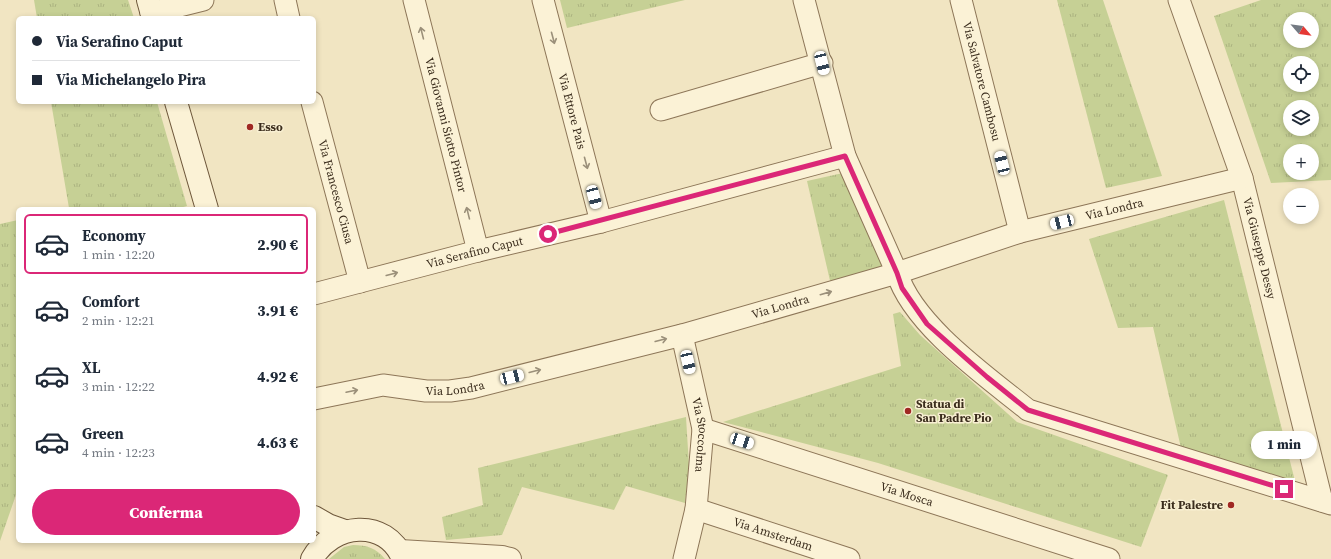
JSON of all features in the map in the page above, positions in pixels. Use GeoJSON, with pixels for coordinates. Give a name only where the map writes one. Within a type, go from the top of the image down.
{"type":"FeatureCollection","features":[{"type":"Feature","properties":{"kind":"main road"},"geometry":{"type":"LineString","coordinates":[[177,104],[206,207]]}},
{"type":"Feature","properties":{"kind":"main road"},"geometry":{"type":"LineString","coordinates":[[316,518],[328,525],[345,531]]}},
{"type":"Feature","properties":{"kind":"main road"},"geometry":{"type":"LineString","coordinates":[[311,559],[318,548],[330,538],[345,531],[361,529],[377,533],[391,542],[401,555],[502,557],[510,559]]}},
{"type":"Feature","properties":{"kind":"main road"},"geometry":{"type":"LineString","coordinates":[[307,543],[311,559]]}},
{"type":"Feature","properties":{"kind":"street"},"geometry":{"type":"LineString","coordinates":[[150,10],[203,0]]}},
{"type":"Feature","properties":{"kind":"street"},"geometry":{"type":"LineString","coordinates":[[285,0],[289,16]]}},
{"type":"Feature","properties":{"kind":"street","name":"Via Giovanni Siotto Pintor"},"geometry":{"type":"LineString","coordinates":[[414,0],[478,251]]}},
{"type":"Feature","properties":{"kind":"street","name":"Via Ettore Pais"},"geometry":{"type":"LineString","coordinates":[[543,0],[601,222]]}},
{"type":"Feature","properties":{"kind":"street"},"geometry":{"type":"LineString","coordinates":[[804,0],[822,63],[845,156],[897,273],[902,288],[927,324],[987,377],[1028,410],[1326,502]]}},
{"type":"Feature","properties":{"kind":"street","name":"Via Salvatore Cambosu"},"geometry":{"type":"LineString","coordinates":[[961,0],[1020,232]]}},
{"type":"Feature","properties":{"kind":"street","name":"Via Giuseppe Dessy"},"geometry":{"type":"LineString","coordinates":[[1179,0],[1242,178],[1326,502]]}},
{"type":"Feature","properties":{"kind":"street"},"geometry":{"type":"LineString","coordinates":[[661,110],[822,63]]}},
{"type":"Feature","properties":{"kind":"street","name":"Via Francesco Ciusa"},"geometry":{"type":"LineString","coordinates":[[313,104],[360,282]]}},
{"type":"Feature","properties":{"kind":"street","name":"Via Serafino Caput"},"geometry":{"type":"LineString","coordinates":[[316,293],[478,251],[601,222],[845,156]]}},
{"type":"Feature","properties":{"kind":"street","name":"Via Londra"},"geometry":{"type":"LineString","coordinates":[[316,399],[383,385],[426,391],[450,391],[471,388],[682,335],[897,273],[1020,232],[1242,178]]}},
{"type":"Feature","properties":{"kind":"street","name":"Via Stoccolma"},"geometry":{"type":"LineString","coordinates":[[682,335],[704,429],[696,509],[684,559]]}},
{"type":"Feature","properties":{"kind":"street","name":"Via Mosca"},"geometry":{"type":"LineString","coordinates":[[704,429],[1110,559]]}},
{"type":"Feature","properties":{"kind":"street","name":"Via Amsterdam"},"geometry":{"type":"LineString","coordinates":[[696,509],[849,559]]}},
{"type":"Feature","properties":{"kind":"green space"},"geometry":{"type":"Polygon","coordinates":[[[34,0],[128,0],[133,16],[37,16],[34,0]]]}},
{"type":"Feature","properties":{"kind":"green space"},"geometry":{"type":"Polygon","coordinates":[[[560,0],[685,0],[567,28],[560,0]]]}},
{"type":"Feature","properties":{"kind":"green space"},"geometry":{"type":"Polygon","coordinates":[[[1057,0],[1103,0],[1162,176],[1106,188],[1057,0]]]}},
{"type":"Feature","properties":{"kind":"green space"},"geometry":{"type":"Polygon","coordinates":[[[1261,0],[1331,0],[1331,180],[1271,183],[1214,16],[1261,0]]]}},
{"type":"Feature","properties":{"kind":"green space"},"geometry":{"type":"Polygon","coordinates":[[[51,104],[158,104],[187,206],[69,207],[51,104]]]}},
{"type":"Feature","properties":{"kind":"green space"},"geometry":{"type":"Polygon","coordinates":[[[843,173],[884,268],[831,285],[807,181],[843,173]]]}},
{"type":"Feature","properties":{"kind":"green space"},"geometry":{"type":"Polygon","coordinates":[[[1224,200],[1295,481],[1181,448],[1153,327],[1118,328],[1089,239],[1224,200]]]}},
{"type":"Feature","properties":{"kind":"green space"},"geometry":{"type":"Polygon","coordinates":[[[16,220],[16,495],[0,541],[0,224],[16,220]]]}},
{"type":"Feature","properties":{"kind":"green space"},"geometry":{"type":"Polygon","coordinates":[[[900,312],[920,335],[1017,422],[1168,475],[1141,547],[878,463],[723,422],[901,366],[893,314],[900,312]]]}},
{"type":"Feature","properties":{"kind":"green space"},"geometry":{"type":"Polygon","coordinates":[[[686,417],[689,466],[685,503],[626,486],[614,510],[522,487],[502,535],[446,540],[442,517],[483,505],[478,468],[686,417]]]}},
{"type":"Feature","properties":{"kind":"green space"},"geometry":{"type":"Polygon","coordinates":[[[353,545],[371,548],[385,559],[329,559],[344,547],[353,545]]]}},
{"type":"Feature","properties":{"kind":"place","name":"Esso"},"geometry":{"type":"Point","coordinates":[250,127]}},
{"type":"Feature","properties":{"kind":"place","name":"Statua di San Padre Pio"},"geometry":{"type":"Point","coordinates":[908,411]}},
{"type":"Feature","properties":{"kind":"place","name":"Fit Palestre"},"geometry":{"type":"Point","coordinates":[1231,505]}},
{"type":"Feature","properties":{"kind":"route"},"geometry":{"type":"LineString","coordinates":[[548,234],[601,222],[845,156],[897,273],[902,288],[912,304],[927,324],[987,377],[1028,410],[1284,489]]}}]}
